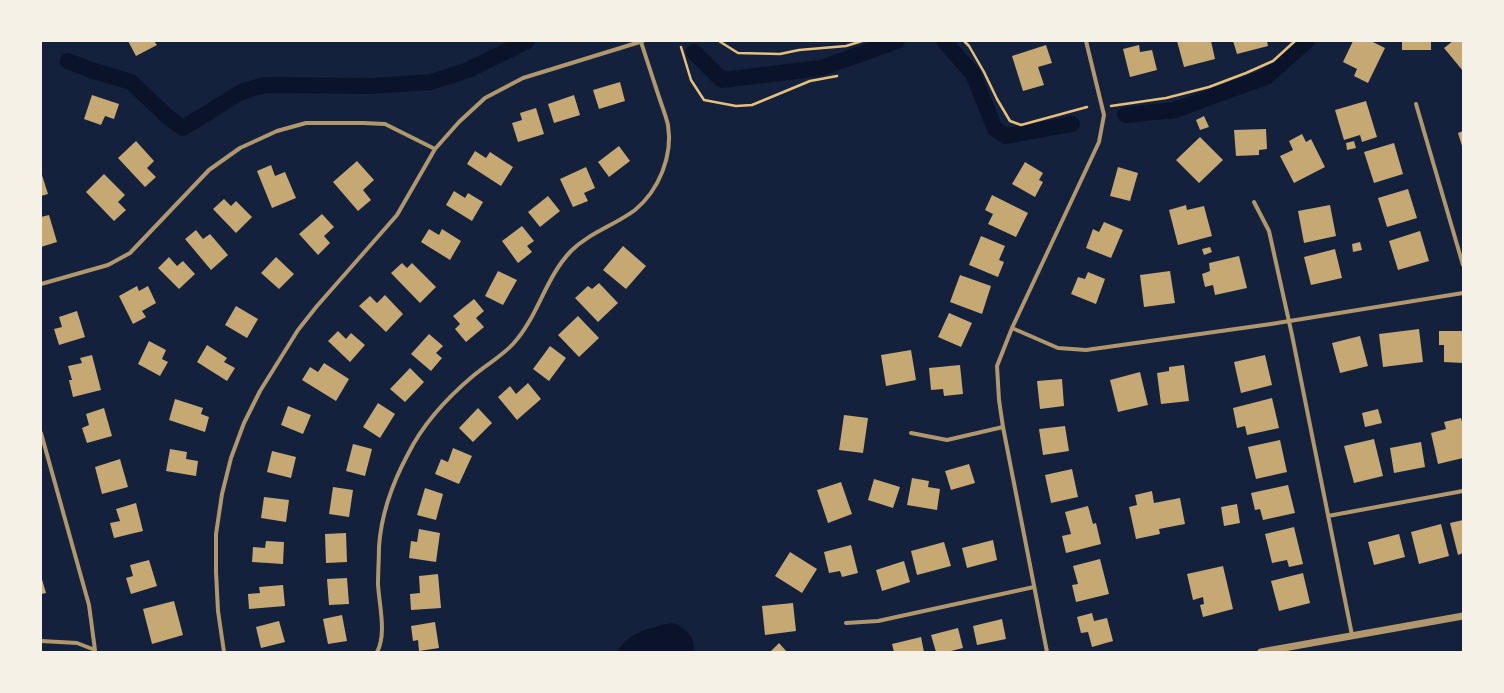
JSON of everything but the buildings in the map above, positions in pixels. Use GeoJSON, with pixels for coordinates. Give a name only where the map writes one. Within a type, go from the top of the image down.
{"type":"FeatureCollection","features":[{"type":"Feature","properties":{"kind":"street"},"geometry":{"type":"LineString","coordinates":[[224,652],[218,611],[216,572],[216,534],[222,494],[231,458],[244,424],[260,391],[298,330],[317,306],[397,215],[435,149],[459,122],[485,98],[523,78],[642,41],[668,125],[668,150],[662,173],[651,193],[635,210],[584,240],[571,252],[557,270],[528,325],[513,345],[452,395],[426,426],[409,452],[395,482],[385,514],[379,545],[378,583],[382,626],[380,647],[377,652]]}},
{"type":"Feature","properties":{"kind":"street"},"geometry":{"type":"LineString","coordinates":[[1047,652],[1003,428],[999,400],[997,366],[1012,328],[1099,142],[1104,114],[1086,41]]}},
{"type":"Feature","properties":{"kind":"street"},"geometry":{"type":"LineString","coordinates":[[1416,104],[1463,265]]}},
{"type":"Feature","properties":{"kind":"street"},"geometry":{"type":"LineString","coordinates":[[41,284],[108,265],[130,253],[209,170],[240,148],[277,131],[306,123],[385,124],[435,149]]}},
{"type":"Feature","properties":{"kind":"street"},"geometry":{"type":"LineString","coordinates":[[1254,202],[1269,231],[1289,320],[1352,635]]}},
{"type":"Feature","properties":{"kind":"street"},"geometry":{"type":"LineString","coordinates":[[1012,328],[1058,348],[1086,350],[1463,293]]}},
{"type":"Feature","properties":{"kind":"street"},"geometry":{"type":"LineString","coordinates":[[911,433],[946,440],[1003,428]]}},
{"type":"Feature","properties":{"kind":"street"},"geometry":{"type":"LineString","coordinates":[[41,433],[89,605],[95,650],[77,643],[41,641]]}},
{"type":"Feature","properties":{"kind":"street"},"geometry":{"type":"LineString","coordinates":[[1328,516],[1463,491]]}},
{"type":"Feature","properties":{"kind":"street"},"geometry":{"type":"LineString","coordinates":[[846,623],[878,621],[1034,587]]}},
{"type":"Feature","properties":{"kind":"street"},"geometry":{"type":"LineString","coordinates":[[1261,652],[1463,616]]}},
{"type":"Feature","properties":{"kind":"path"},"geometry":{"type":"LineString","coordinates":[[719,41],[738,53],[780,54],[799,50],[846,46],[862,41]]}},
{"type":"Feature","properties":{"kind":"path"},"geometry":{"type":"LineString","coordinates":[[964,41],[969,46],[1010,121],[1021,125],[1087,107]]}},
{"type":"Feature","properties":{"kind":"path"},"geometry":{"type":"LineString","coordinates":[[1110,106],[1166,98],[1208,87],[1246,74],[1272,61],[1295,41]]}},
{"type":"Feature","properties":{"kind":"path"},"geometry":{"type":"LineString","coordinates":[[681,47],[691,80],[704,100],[718,104],[736,106],[752,105],[810,81],[837,76]]}},
{"type":"Feature","properties":{"kind":"water"},"geometry":{"type":"Polygon","coordinates":[[[672,623],[685,630],[692,638],[694,647],[693,652],[617,652],[627,640],[634,635],[657,626],[672,623]]]}},
{"type":"Feature","properties":{"kind":"waterway"},"geometry":{"type":"LineString","coordinates":[[68,61],[91,70],[131,82],[169,118],[183,128],[241,92],[264,85],[371,86],[431,82],[468,70],[527,41]]}},
{"type":"Feature","properties":{"kind":"waterway"},"geometry":{"type":"LineString","coordinates":[[694,52],[722,80],[821,68],[897,41]]}},
{"type":"Feature","properties":{"kind":"waterway"},"geometry":{"type":"LineString","coordinates":[[944,41],[973,74],[995,129],[1006,136],[1072,124]]}},
{"type":"Feature","properties":{"kind":"waterway"},"geometry":{"type":"LineString","coordinates":[[1125,115],[1175,110],[1266,77],[1307,41]]}}]}
